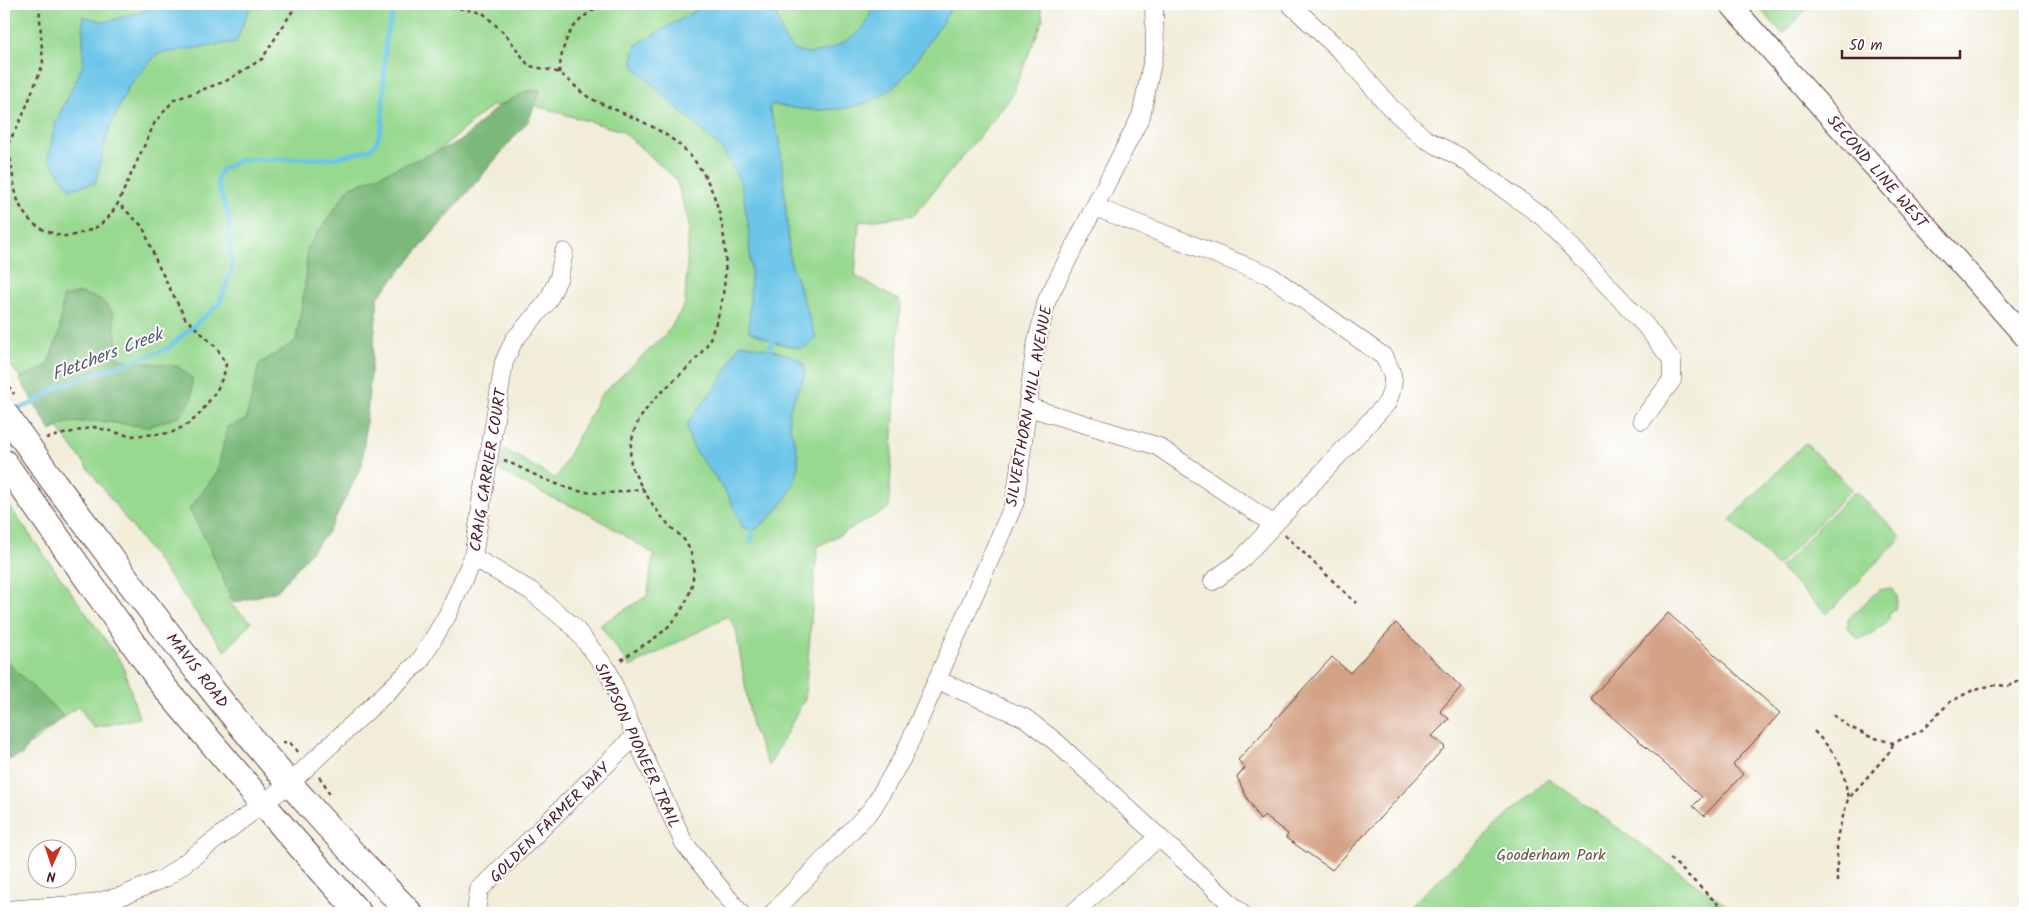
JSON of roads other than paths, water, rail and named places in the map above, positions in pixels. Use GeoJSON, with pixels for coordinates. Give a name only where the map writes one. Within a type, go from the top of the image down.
{"type":"FeatureCollection","features":[{"type":"Feature","properties":{"kind":"main road","name":"MAVIS ROAD"},"geometry":{"type":"LineString","coordinates":[[4,412],[53,481],[197,670],[314,811],[410,913]]}},
{"type":"Feature","properties":{"kind":"main road"},"geometry":{"type":"LineString","coordinates":[[4,462],[164,687],[359,913]]}},
{"type":"Feature","properties":{"kind":"street","name":"SILVERTHORN MILL AVENUE"},"geometry":{"type":"LineString","coordinates":[[773,913],[872,809],[904,755],[1014,502],[1035,350],[1047,300],[1141,116],[1156,49],[1154,4]]}},
{"type":"Feature","properties":{"kind":"street"},"geometry":{"type":"LineString","coordinates":[[1290,4],[1346,56],[1390,108],[1425,139],[1460,157],[1544,218],[1645,325],[1672,360],[1672,380],[1642,420]]}},
{"type":"Feature","properties":{"kind":"street","name":"SECOND LINE WEST"},"geometry":{"type":"LineString","coordinates":[[1730,4],[2025,338]]}},
{"type":"Feature","properties":{"kind":"street"},"geometry":{"type":"LineString","coordinates":[[1095,207],[1269,275],[1383,356],[1392,370],[1394,387],[1387,403],[1240,561],[1213,581]]}},
{"type":"Feature","properties":{"kind":"street","name":"CRAIG CARRIER COURT"},"geometry":{"type":"LineString","coordinates":[[4,910],[90,909],[165,878],[290,783],[420,661],[448,614],[474,557],[504,362],[514,340],[548,301],[559,277],[564,252]]}},
{"type":"Feature","properties":{"kind":"street"},"geometry":{"type":"LineString","coordinates":[[1028,407],[1157,446],[1273,524]]}},
{"type":"Feature","properties":{"kind":"street","name":"SIMPSON PIONEER TRAIL"},"geometry":{"type":"LineString","coordinates":[[474,557],[531,591],[574,627],[607,668],[635,736],[684,843],[740,913]]}},
{"type":"Feature","properties":{"kind":"street"},"geometry":{"type":"LineString","coordinates":[[937,680],[1026,718],[1056,742],[1241,913]]}},
{"type":"Feature","properties":{"kind":"street","name":"GOLDEN FARMER WAY"},"geometry":{"type":"LineString","coordinates":[[476,913],[479,890],[635,736]]}},
{"type":"Feature","properties":{"kind":"street"},"geometry":{"type":"LineString","coordinates":[[1073,913],[1158,838]]}},
{"type":"Feature","properties":{"kind":"water"},"geometry":{"type":"Polygon","coordinates":[[[152,4],[251,4],[236,42],[157,54],[129,86],[109,129],[95,183],[70,189],[48,158],[56,122],[83,65],[83,16],[105,22],[146,11],[152,4]]]}},
{"type":"Feature","properties":{"kind":"water"},"geometry":{"type":"Polygon","coordinates":[[[707,4],[771,4],[787,43],[795,50],[805,53],[816,53],[838,45],[858,32],[869,18],[873,4],[953,4],[901,80],[873,100],[857,106],[840,109],[806,109],[772,104],[769,109],[780,140],[790,260],[816,337],[805,347],[788,346],[749,331],[751,271],[748,223],[741,183],[723,151],[633,66],[636,45],[707,4]]]}},
{"type":"Feature","properties":{"kind":"water"},"geometry":{"type":"Polygon","coordinates":[[[743,344],[776,351],[793,357],[803,364],[804,369],[802,381],[789,413],[790,427],[797,450],[797,474],[788,496],[781,506],[755,530],[742,527],[726,493],[695,450],[688,434],[687,424],[722,378],[739,345],[743,344]]]}},
{"type":"Feature","properties":{"kind":"waterway","name":"Fletchers Creek"},"geometry":{"type":"LineString","coordinates":[[12,412],[41,399],[56,388],[167,349],[220,303],[232,268],[228,215],[217,182],[221,170],[240,160],[335,158],[371,149],[377,141],[382,125],[386,37],[396,4]]}},
{"type":"Feature","properties":{"kind":"waterway"},"geometry":{"type":"LineString","coordinates":[[767,355],[774,337]]}},
{"type":"Feature","properties":{"kind":"waterway"},"geometry":{"type":"LineString","coordinates":[[751,542],[752,523]]}},
{"type":"Feature","properties":{"kind":"park label","name":"Gooderham Park"},"geometry":{"type":"Point","coordinates":[1551,854]}}]}
